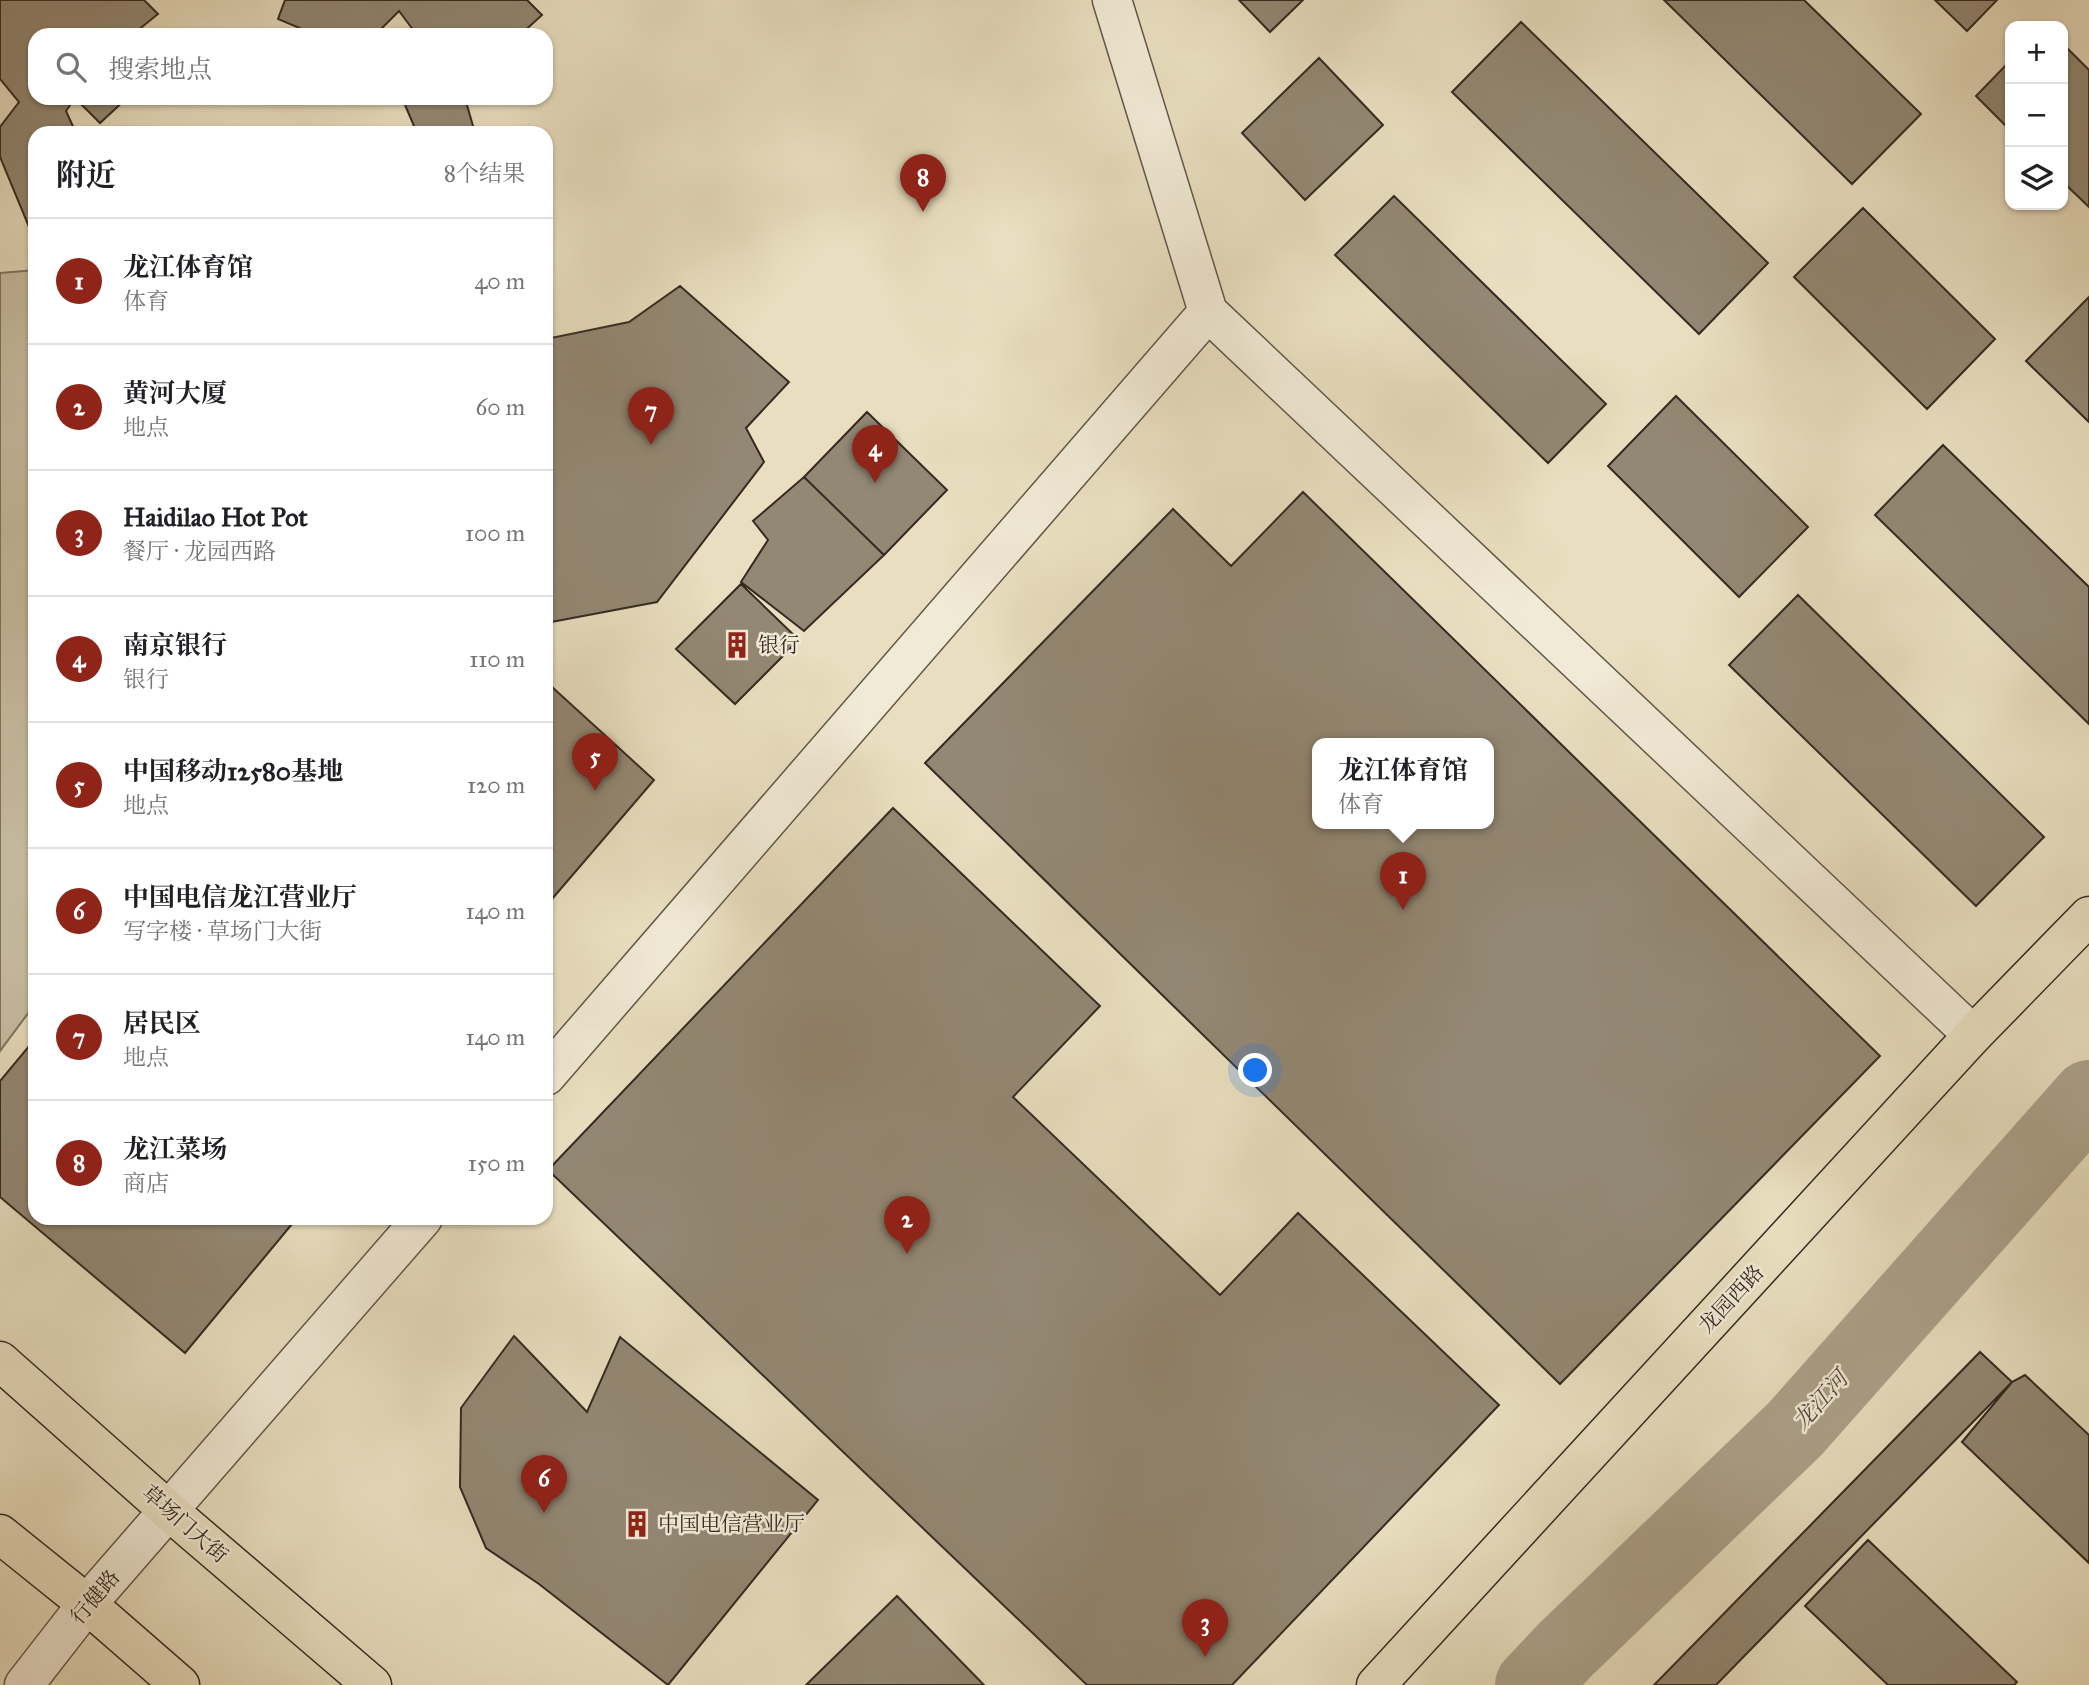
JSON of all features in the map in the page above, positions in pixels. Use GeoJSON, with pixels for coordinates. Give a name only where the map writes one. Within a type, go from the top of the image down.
{"type":"FeatureCollection","features":[{"type":"Feature","properties":{"kind":"main road","name":"龙园西路"},"geometry":{"type":"LineString","coordinates":[[1376,1685],[1973,1035],[2089,916]]}},
{"type":"Feature","properties":{"kind":"main road","name":"草场门大街"},"geometry":{"type":"LineString","coordinates":[[0,1361],[169,1511],[372,1685]]}},
{"type":"Feature","properties":{"kind":"main road"},"geometry":{"type":"LineString","coordinates":[[0,1534],[87,1604],[180,1685]]}},
{"type":"Feature","properties":{"kind":"street"},"geometry":{"type":"LineString","coordinates":[[1111,0],[1208,312],[1973,1035]]}},
{"type":"Feature","properties":{"kind":"street"},"geometry":{"type":"LineString","coordinates":[[553,1068],[1208,312]]}},
{"type":"Feature","properties":{"kind":"street","name":"行健路"},"geometry":{"type":"LineString","coordinates":[[24,1685],[87,1604],[417,1225]]}},
{"type":"Feature","properties":{"kind":"shaded area"},"geometry":{"type":"Polygon","coordinates":[[[28,271],[28,1013],[0,1051],[0,273],[28,271]]]}},
{"type":"Feature","properties":{"kind":"building"},"geometry":{"type":"Polygon","coordinates":[[[0,0],[144,0],[158,14],[141,28],[28,28],[28,105],[70,105],[66,111],[73,126],[28,126],[28,225],[0,157],[0,127],[19,102],[0,79],[0,0]]]}},
{"type":"Feature","properties":{"kind":"building"},"geometry":{"type":"Polygon","coordinates":[[[285,0],[527,0],[542,15],[528,28],[412,28],[399,11],[382,28],[299,28],[278,19],[285,0]]]}},
{"type":"Feature","properties":{"kind":"building"},"geometry":{"type":"Polygon","coordinates":[[[1239,0],[1303,0],[1270,32],[1239,0]]]}},
{"type":"Feature","properties":{"kind":"building"},"geometry":{"type":"Polygon","coordinates":[[[1664,0],[1804,0],[1921,114],[1852,184],[1664,0]]]}},
{"type":"Feature","properties":{"kind":"building"},"geometry":{"type":"Polygon","coordinates":[[[1935,0],[1997,0],[1967,31],[1935,0]]]}},
{"type":"Feature","properties":{"kind":"building"},"geometry":{"type":"Polygon","coordinates":[[[1521,22],[1768,263],[1699,334],[1452,92],[1521,22]]]}},
{"type":"Feature","properties":{"kind":"building"},"geometry":{"type":"Polygon","coordinates":[[[2068,49],[2089,70],[2089,207],[2068,187],[2068,49]]]}},
{"type":"Feature","properties":{"kind":"building"},"geometry":{"type":"Polygon","coordinates":[[[1319,58],[1383,125],[1305,200],[1242,133],[1319,58]]]}},
{"type":"Feature","properties":{"kind":"building"},"geometry":{"type":"Polygon","coordinates":[[[2005,66],[2005,125],[1976,96],[2005,66]]]}},
{"type":"Feature","properties":{"kind":"building"},"geometry":{"type":"Polygon","coordinates":[[[82,105],[119,105],[100,123],[82,105]]]}},
{"type":"Feature","properties":{"kind":"building"},"geometry":{"type":"Polygon","coordinates":[[[405,105],[467,105],[473,126],[414,126],[405,105]]]}},
{"type":"Feature","properties":{"kind":"building"},"geometry":{"type":"Polygon","coordinates":[[[1394,196],[1606,404],[1548,463],[1335,255],[1394,196]]]}},
{"type":"Feature","properties":{"kind":"building"},"geometry":{"type":"Polygon","coordinates":[[[1863,208],[1995,339],[1927,409],[1794,277],[1863,208]]]}},
{"type":"Feature","properties":{"kind":"building"},"geometry":{"type":"Polygon","coordinates":[[[680,286],[789,382],[746,428],[764,462],[657,602],[553,622],[553,338],[629,322],[680,286]]]}},
{"type":"Feature","properties":{"kind":"building"},"geometry":{"type":"Polygon","coordinates":[[[2089,297],[2089,422],[2026,361],[2089,297]]]}},
{"type":"Feature","properties":{"kind":"building"},"geometry":{"type":"Polygon","coordinates":[[[1676,396],[1808,527],[1739,597],[1608,466],[1676,396]]]}},
{"type":"Feature","properties":{"kind":"building"},"geometry":{"type":"Polygon","coordinates":[[[867,412],[947,490],[884,555],[804,477],[867,412]]]}},
{"type":"Feature","properties":{"kind":"building"},"geometry":{"type":"Polygon","coordinates":[[[1943,445],[2089,587],[2089,724],[1875,515],[1943,445]]]}},
{"type":"Feature","properties":{"kind":"building"},"geometry":{"type":"Polygon","coordinates":[[[804,477],[884,555],[804,631],[741,582],[768,540],[753,521],[804,477]]]}},
{"type":"Feature","properties":{"kind":"building"},"geometry":{"type":"Polygon","coordinates":[[[1303,492],[1880,1056],[1560,1384],[925,763],[1173,509],[1231,566],[1303,492]]]}},
{"type":"Feature","properties":{"kind":"building","name":"银行"},"geometry":{"type":"Polygon","coordinates":[[[741,584],[799,640],[735,704],[676,649],[741,584]]]}},
{"type":"Feature","properties":{"kind":"building"},"geometry":{"type":"Polygon","coordinates":[[[1798,595],[2044,837],[1976,906],[1729,665],[1798,595]]]}},
{"type":"Feature","properties":{"kind":"building"},"geometry":{"type":"Polygon","coordinates":[[[553,688],[654,780],[553,898],[553,688]]]}},
{"type":"Feature","properties":{"kind":"building"},"geometry":{"type":"Polygon","coordinates":[[[893,808],[1100,1006],[1013,1097],[1220,1295],[1298,1213],[1499,1405],[1232,1685],[1087,1685],[553,1175],[553,1165],[893,808]]]}},
{"type":"Feature","properties":{"kind":"building"},"geometry":{"type":"Polygon","coordinates":[[[28,1047],[28,1221],[0,1197],[0,1081],[28,1047]]]}},
{"type":"Feature","properties":{"kind":"building"},"geometry":{"type":"Polygon","coordinates":[[[33,1225],[291,1225],[185,1353],[33,1225]]]}},
{"type":"Feature","properties":{"kind":"building","name":"中国电信营业厅"},"geometry":{"type":"Polygon","coordinates":[[[514,1336],[587,1412],[620,1337],[818,1500],[668,1685],[539,1584],[486,1548],[460,1487],[461,1408],[514,1336]]]}},
{"type":"Feature","properties":{"kind":"building"},"geometry":{"type":"Polygon","coordinates":[[[1980,1352],[2012,1382],[1716,1685],[1654,1685],[1980,1352]]]}},
{"type":"Feature","properties":{"kind":"building"},"geometry":{"type":"Polygon","coordinates":[[[2025,1375],[2089,1435],[2089,1563],[1962,1442],[2012,1382],[2025,1375]]]}},
{"type":"Feature","properties":{"kind":"building"},"geometry":{"type":"Polygon","coordinates":[[[1868,1540],[2017,1682],[2014,1685],[1888,1685],[1805,1606],[1868,1540]]]}},
{"type":"Feature","properties":{"kind":"building"},"geometry":{"type":"Polygon","coordinates":[[[897,1596],[984,1685],[806,1685],[897,1596]]]}},
{"type":"Feature","properties":{"kind":"waterway","name":"龙江河"},"geometry":{"type":"LineString","coordinates":[[1532,1685],[1795,1429],[2089,1097]]}},
{"type":"Feature","properties":{"kind":"place","name":"龙江菜场"},"geometry":{"type":"Point","coordinates":[923,212]}},
{"type":"Feature","properties":{"kind":"place","name":"居民区"},"geometry":{"type":"Point","coordinates":[651,445]}},
{"type":"Feature","properties":{"kind":"place","name":"南京银行"},"geometry":{"type":"Point","coordinates":[875,483]}},
{"type":"Feature","properties":{"kind":"place","name":"银行"},"geometry":{"type":"Point","coordinates":[737,645]}},
{"type":"Feature","properties":{"kind":"place","name":"中国移动12580基地"},"geometry":{"type":"Point","coordinates":[595,791]}},
{"type":"Feature","properties":{"kind":"place","name":"龙江体育馆"},"geometry":{"type":"Point","coordinates":[1403,910]}},
{"type":"Feature","properties":{"kind":"place","name":"黄河大厦"},"geometry":{"type":"Point","coordinates":[907,1254]}},
{"type":"Feature","properties":{"kind":"place","name":"中国电信龙江营业厅"},"geometry":{"type":"Point","coordinates":[544,1513]}},
{"type":"Feature","properties":{"kind":"place","name":"中国电信营业厅"},"geometry":{"type":"Point","coordinates":[637,1524]}},
{"type":"Feature","properties":{"kind":"place","name":"Haidilao Hot Pot"},"geometry":{"type":"Point","coordinates":[1205,1657]}}]}
